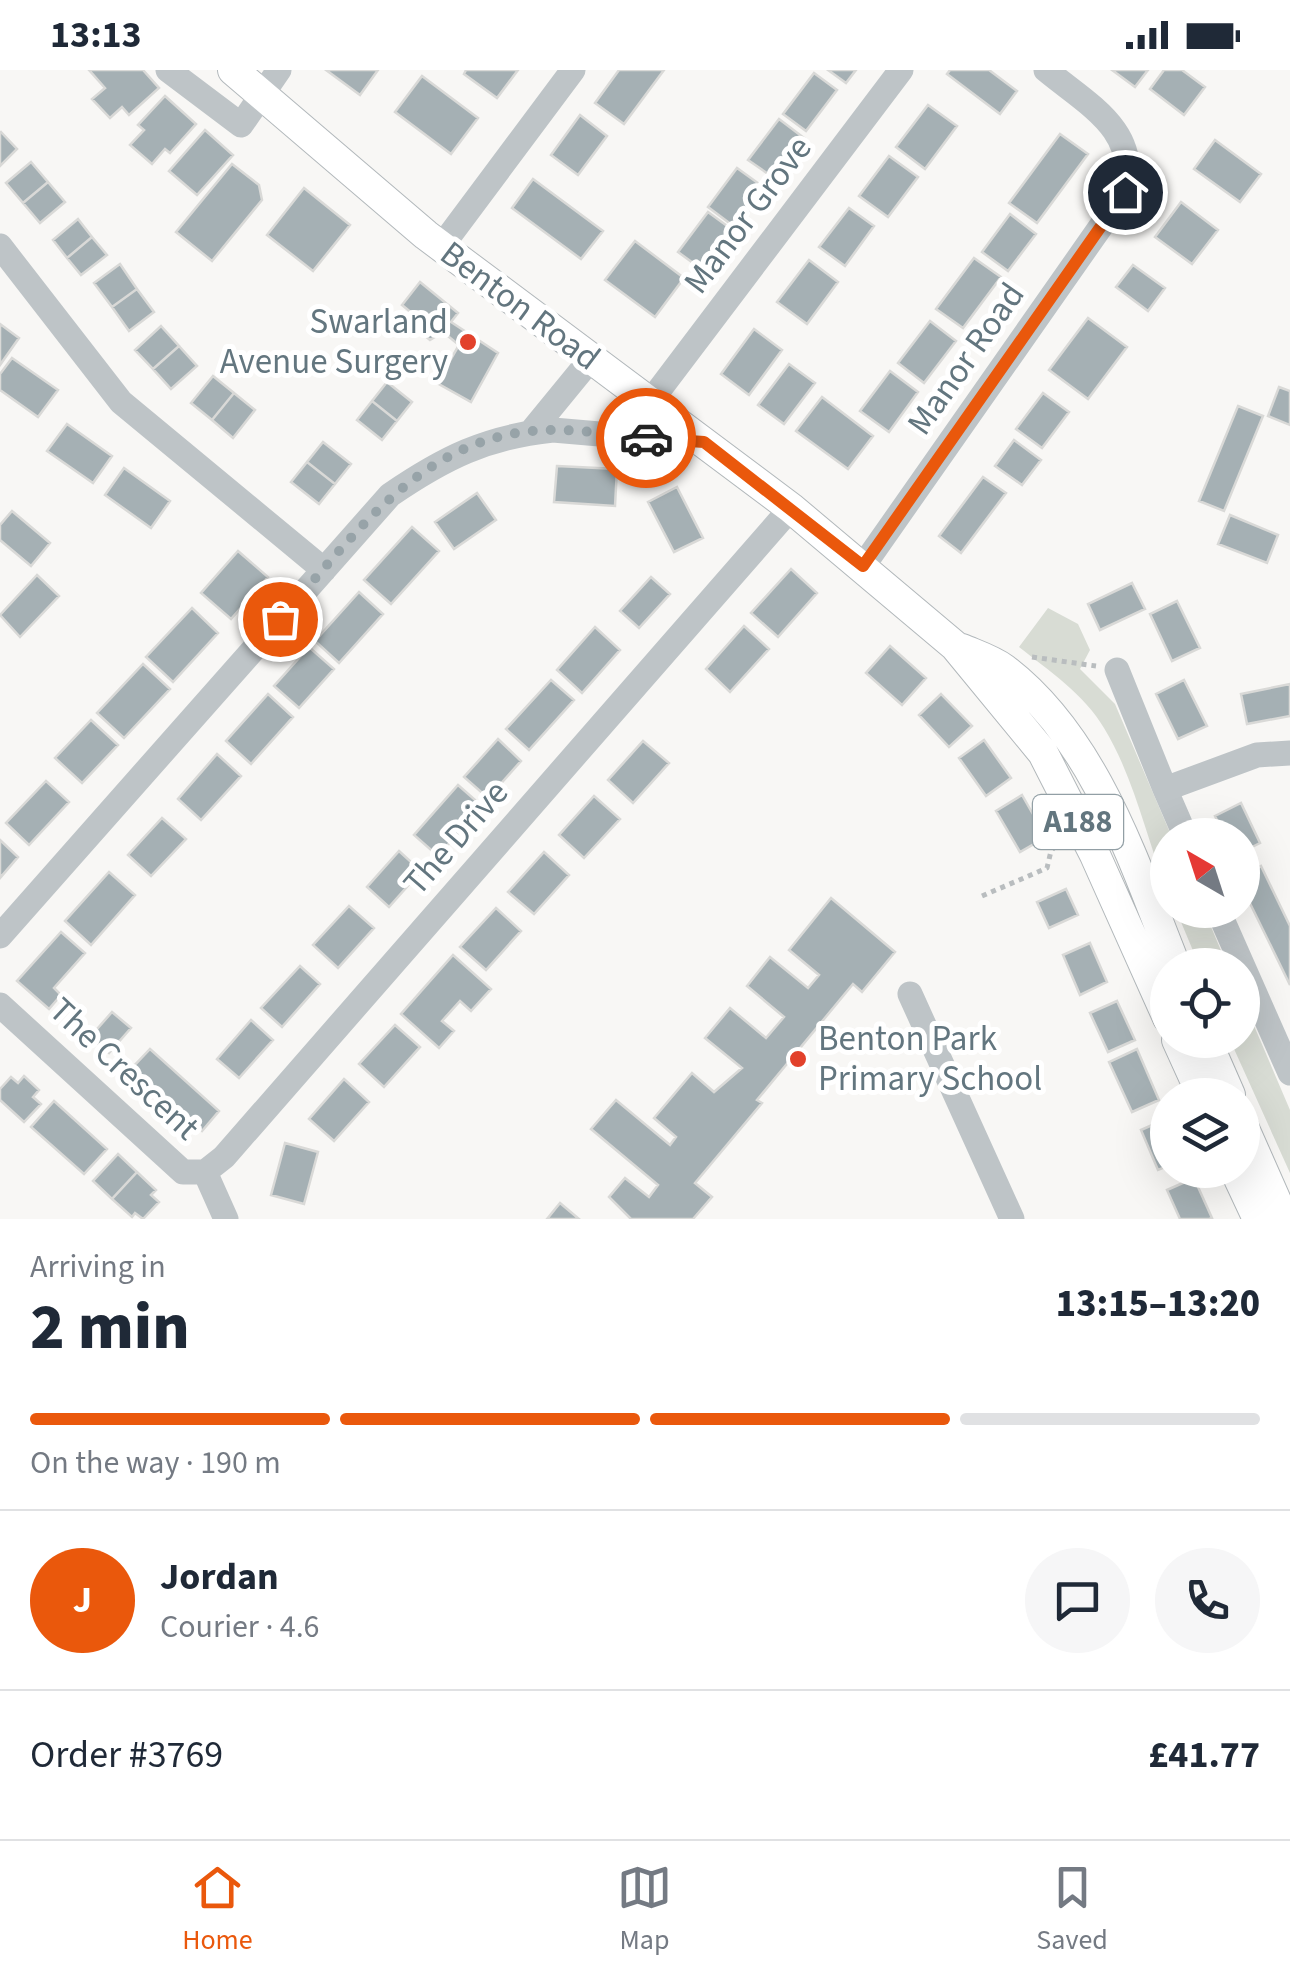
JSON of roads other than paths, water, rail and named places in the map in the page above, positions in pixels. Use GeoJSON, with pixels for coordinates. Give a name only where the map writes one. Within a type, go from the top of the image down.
{"type":"FeatureCollection","features":[{"type":"Feature","properties":{"kind":"main road","name":"Benton Road"},"geometry":{"type":"LineString","coordinates":[[234,70],[441,247],[791,508],[955,646],[1043,754],[1095,855],[1150,978]]}},
{"type":"Feature","properties":{"kind":"main road","name":"Benton Road"},"geometry":{"type":"LineString","coordinates":[[955,646],[1002,668],[1060,723],[1123,836],[1168,948]]}},
{"type":"Feature","properties":{"kind":"main road"},"geometry":{"type":"LineString","coordinates":[[1260,1165],[1284,1219]]}},
{"type":"Feature","properties":{"kind":"main road"},"geometry":{"type":"LineString","coordinates":[[1243,1188],[1258,1219]]}},
{"type":"Feature","properties":{"kind":"street"},"geometry":{"type":"LineString","coordinates":[[168,70],[241,125],[279,70]]}},
{"type":"Feature","properties":{"kind":"street"},"geometry":{"type":"LineString","coordinates":[[441,247],[572,70]]}},
{"type":"Feature","properties":{"kind":"street","name":"Manor Grove"},"geometry":{"type":"LineString","coordinates":[[650,402],[901,70]]}},
{"type":"Feature","properties":{"kind":"street","name":"Manor Road"},"geometry":{"type":"LineString","coordinates":[[863,566],[1125,192],[1129,154],[1117,131],[1046,70]]}},
{"type":"Feature","properties":{"kind":"street"},"geometry":{"type":"LineString","coordinates":[[0,246],[121,402],[324,570]]}},
{"type":"Feature","properties":{"kind":"street"},"geometry":{"type":"LineString","coordinates":[[531,432],[590,360]]}},
{"type":"Feature","properties":{"kind":"street"},"geometry":{"type":"LineString","coordinates":[[0,936],[390,494],[447,456],[531,432],[553,430],[704,442]]}},
{"type":"Feature","properties":{"kind":"street","name":"The Drive"},"geometry":{"type":"LineString","coordinates":[[205,1172],[224,1157],[791,508]]}},
{"type":"Feature","properties":{"kind":"street"},"geometry":{"type":"LineString","coordinates":[[1117,670],[1177,818]]}},
{"type":"Feature","properties":{"kind":"street"},"geometry":{"type":"LineString","coordinates":[[1165,790],[1257,755],[1290,753]]}},
{"type":"Feature","properties":{"kind":"street"},"geometry":{"type":"LineString","coordinates":[[1226,928],[1290,1073]]}},
{"type":"Feature","properties":{"kind":"street"},"geometry":{"type":"LineString","coordinates":[[910,994],[1012,1219]]}},
{"type":"Feature","properties":{"kind":"street","name":"The Crescent"},"geometry":{"type":"LineString","coordinates":[[0,1005],[183,1172],[205,1172]]}},
{"type":"Feature","properties":{"kind":"street"},"geometry":{"type":"LineString","coordinates":[[205,1172],[226,1219]]}},
{"type":"Feature","properties":{"kind":"place","name":"Swarland Avenue Surgery"},"geometry":{"type":"Point","coordinates":[468,342]}},
{"type":"Feature","properties":{"kind":"place","name":"Benton Park Primary School"},"geometry":{"type":"Point","coordinates":[798,1059]}}]}
